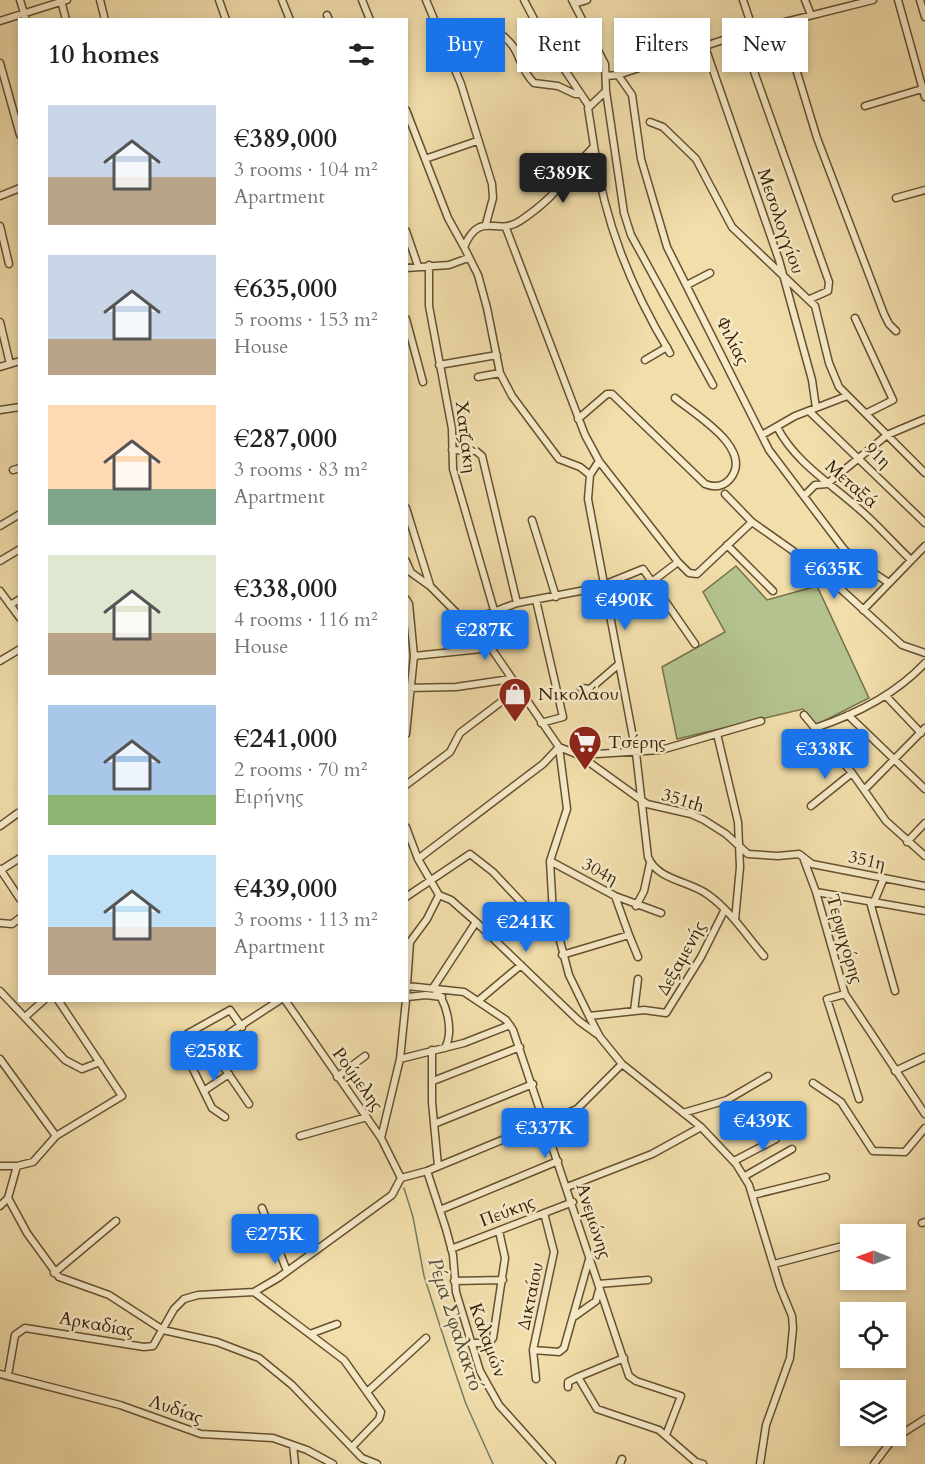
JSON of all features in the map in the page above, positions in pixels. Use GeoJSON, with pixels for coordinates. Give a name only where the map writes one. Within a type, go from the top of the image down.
{"type":"FeatureCollection","features":[{"type":"Feature","properties":{"kind":"street"},"geometry":{"type":"LineString","coordinates":[[20,0],[25,16]]}},
{"type":"Feature","properties":{"kind":"street"},"geometry":{"type":"LineString","coordinates":[[100,0],[104,18]]}},
{"type":"Feature","properties":{"kind":"street"},"geometry":{"type":"LineString","coordinates":[[282,0],[289,18]]}},
{"type":"Feature","properties":{"kind":"street"},"geometry":{"type":"LineString","coordinates":[[362,0],[369,18]]}},
{"type":"Feature","properties":{"kind":"street"},"geometry":{"type":"LineString","coordinates":[[426,0],[461,84],[493,194],[486,224]]}},
{"type":"Feature","properties":{"kind":"street"},"geometry":{"type":"LineString","coordinates":[[524,0],[546,42],[588,108],[608,219],[623,265],[668,350],[645,360]]}},
{"type":"Feature","properties":{"kind":"street"},"geometry":{"type":"LineString","coordinates":[[587,0],[573,2],[598,46],[605,64],[606,91],[624,213],[631,235],[712,384]]}},
{"type":"Feature","properties":{"kind":"street"},"geometry":{"type":"LineString","coordinates":[[743,0],[749,18]]}},
{"type":"Feature","properties":{"kind":"street"},"geometry":{"type":"LineString","coordinates":[[806,0],[811,15]]}},
{"type":"Feature","properties":{"kind":"street"},"geometry":{"type":"LineString","coordinates":[[800,18],[873,0]]}},
{"type":"Feature","properties":{"kind":"street"},"geometry":{"type":"LineString","coordinates":[[898,0],[925,97]]}},
{"type":"Feature","properties":{"kind":"street"},"geometry":{"type":"LineString","coordinates":[[920,0],[925,17]]}},
{"type":"Feature","properties":{"kind":"street"},"geometry":{"type":"LineString","coordinates":[[0,21],[25,16],[63,1],[66,18]]}},
{"type":"Feature","properties":{"kind":"street"},"geometry":{"type":"LineString","coordinates":[[221,1],[225,18]]}},
{"type":"Feature","properties":{"kind":"street"},"geometry":{"type":"LineString","coordinates":[[505,38],[517,48],[524,71],[534,83],[558,86],[575,94],[581,94]]}},
{"type":"Feature","properties":{"kind":"street","name":"Μεσολογγίου"},"geometry":{"type":"LineString","coordinates":[[710,62],[781,272],[812,380],[816,408]]}},
{"type":"Feature","properties":{"kind":"street"},"geometry":{"type":"LineString","coordinates":[[0,63],[18,128]]}},
{"type":"Feature","properties":{"kind":"street"},"geometry":{"type":"LineString","coordinates":[[606,76],[627,72]]}},
{"type":"Feature","properties":{"kind":"street"},"geometry":{"type":"LineString","coordinates":[[754,72],[829,282],[828,291],[810,299]]}},
{"type":"Feature","properties":{"kind":"street"},"geometry":{"type":"LineString","coordinates":[[797,72],[817,138],[884,314],[888,324],[896,331]]}},
{"type":"Feature","properties":{"kind":"street","name":"Φιλίας"},"geometry":{"type":"LineString","coordinates":[[618,75],[632,95],[636,139],[662,235],[769,450],[854,560],[889,583]]}},
{"type":"Feature","properties":{"kind":"street"},"geometry":{"type":"LineString","coordinates":[[865,106],[922,88]]}},
{"type":"Feature","properties":{"kind":"street"},"geometry":{"type":"LineString","coordinates":[[588,108],[606,91]]}},
{"type":"Feature","properties":{"kind":"street"},"geometry":{"type":"LineString","coordinates":[[408,115],[448,218],[478,275],[488,308],[500,373],[512,396],[559,459],[580,467],[590,475]]}},
{"type":"Feature","properties":{"kind":"street"},"geometry":{"type":"LineString","coordinates":[[650,122],[663,127],[696,159],[732,227],[810,299],[819,314],[834,376],[846,396],[867,413],[925,472]]}},
{"type":"Feature","properties":{"kind":"street"},"geometry":{"type":"LineString","coordinates":[[425,159],[477,141]]}},
{"type":"Feature","properties":{"kind":"street"},"geometry":{"type":"LineString","coordinates":[[464,247],[474,230],[486,224],[506,228],[552,198],[594,146]]}},
{"type":"Feature","properties":{"kind":"street"},"geometry":{"type":"LineString","coordinates":[[0,196],[18,189]]}},
{"type":"Feature","properties":{"kind":"street"},"geometry":{"type":"LineString","coordinates":[[896,198],[925,189]]}},
{"type":"Feature","properties":{"kind":"street"},"geometry":{"type":"LineString","coordinates":[[0,226],[9,264]]}},
{"type":"Feature","properties":{"kind":"street"},"geometry":{"type":"LineString","coordinates":[[506,228],[578,418],[599,461],[678,562],[689,573],[696,574],[752,522]]}},
{"type":"Feature","properties":{"kind":"street"},"geometry":{"type":"LineString","coordinates":[[408,237],[418,266]]}},
{"type":"Feature","properties":{"kind":"street"},"geometry":{"type":"LineString","coordinates":[[408,268],[449,265],[468,258]]}},
{"type":"Feature","properties":{"kind":"street","name":"Χατζάκη"},"geometry":{"type":"LineString","coordinates":[[429,265],[428,293],[452,429],[453,469],[494,610]]}},
{"type":"Feature","properties":{"kind":"street"},"geometry":{"type":"LineString","coordinates":[[687,285],[710,273]]}},
{"type":"Feature","properties":{"kind":"street"},"geometry":{"type":"LineString","coordinates":[[855,318],[893,400],[867,413]]}},
{"type":"Feature","properties":{"kind":"street"},"geometry":{"type":"LineString","coordinates":[[0,322],[10,364]]}},
{"type":"Feature","properties":{"kind":"street"},"geometry":{"type":"LineString","coordinates":[[408,326],[423,382]]}},
{"type":"Feature","properties":{"kind":"street"},"geometry":{"type":"LineString","coordinates":[[439,365],[497,355]]}},
{"type":"Feature","properties":{"kind":"street"},"geometry":{"type":"LineString","coordinates":[[0,367],[18,362]]}},
{"type":"Feature","properties":{"kind":"street"},"geometry":{"type":"LineString","coordinates":[[478,377],[500,373]]}},
{"type":"Feature","properties":{"kind":"street"},"geometry":{"type":"LineString","coordinates":[[578,418],[607,394],[612,393],[705,484],[718,487],[732,476],[736,465],[733,450],[723,437],[675,399]]}},
{"type":"Feature","properties":{"kind":"street"},"geometry":{"type":"LineString","coordinates":[[762,435],[809,411],[846,396]]}},
{"type":"Feature","properties":{"kind":"street"},"geometry":{"type":"LineString","coordinates":[[0,410],[18,407]]}},
{"type":"Feature","properties":{"kind":"street","name":"91η"},"geometry":{"type":"LineString","coordinates":[[809,411],[925,523]]}},
{"type":"Feature","properties":{"kind":"street"},"geometry":{"type":"LineString","coordinates":[[804,496],[815,485],[827,484],[887,435],[925,419]]}},
{"type":"Feature","properties":{"kind":"street","name":"Μεταξά"},"geometry":{"type":"LineString","coordinates":[[777,427],[795,453],[827,484],[858,508],[911,560]]}},
{"type":"Feature","properties":{"kind":"street"},"geometry":{"type":"LineString","coordinates":[[452,450],[476,451],[482,456],[518,603]]}},
{"type":"Feature","properties":{"kind":"street"},"geometry":{"type":"LineString","coordinates":[[599,461],[590,475],[588,499],[636,753],[650,863],[644,891],[636,906]]}},
{"type":"Feature","properties":{"kind":"street"},"geometry":{"type":"LineString","coordinates":[[725,494],[752,522],[820,570],[902,645],[925,652]]}},
{"type":"Feature","properties":{"kind":"street"},"geometry":{"type":"LineString","coordinates":[[408,514],[430,586]]}},
{"type":"Feature","properties":{"kind":"street"},"geometry":{"type":"LineString","coordinates":[[0,526],[18,515]]}},
{"type":"Feature","properties":{"kind":"street"},"geometry":{"type":"LineString","coordinates":[[532,520],[556,597]]}},
{"type":"Feature","properties":{"kind":"street"},"geometry":{"type":"LineString","coordinates":[[727,545],[773,591]]}},
{"type":"Feature","properties":{"kind":"street"},"geometry":{"type":"LineString","coordinates":[[863,610],[925,546]]}},
{"type":"Feature","properties":{"kind":"street"},"geometry":{"type":"LineString","coordinates":[[0,561],[18,550]]}},
{"type":"Feature","properties":{"kind":"street"},"geometry":{"type":"LineString","coordinates":[[653,581],[678,562]]}},
{"type":"Feature","properties":{"kind":"street"},"geometry":{"type":"LineString","coordinates":[[467,622],[494,610],[518,603],[596,588],[643,569],[695,644]]}},
{"type":"Feature","properties":{"kind":"street"},"geometry":{"type":"LineString","coordinates":[[408,570],[430,586],[491,648],[559,747],[567,809],[550,861],[553,914],[562,955],[573,987],[589,1017],[600,1036],[622,1064],[701,1127],[734,1161],[745,1176],[753,1195],[792,1316],[793,1340],[789,1365],[766,1425],[760,1464]]}},
{"type":"Feature","properties":{"kind":"street"},"geometry":{"type":"LineString","coordinates":[[0,591],[5,602],[18,616]]}},
{"type":"Feature","properties":{"kind":"street"},"geometry":{"type":"LineString","coordinates":[[536,600],[563,717],[541,723]]}},
{"type":"Feature","properties":{"kind":"street"},"geometry":{"type":"LineString","coordinates":[[408,712],[414,656],[409,642]]}},
{"type":"Feature","properties":{"kind":"street"},"geometry":{"type":"LineString","coordinates":[[414,656],[491,648]]}},
{"type":"Feature","properties":{"kind":"street"},"geometry":{"type":"LineString","coordinates":[[0,662],[18,650]]}},
{"type":"Feature","properties":{"kind":"street"},"geometry":{"type":"LineString","coordinates":[[815,728],[886,696],[925,663]]}},
{"type":"Feature","properties":{"kind":"street"},"geometry":{"type":"LineString","coordinates":[[581,688],[590,689],[619,664]]}},
{"type":"Feature","properties":{"kind":"street"},"geometry":{"type":"LineString","coordinates":[[410,689],[456,687],[511,679]]}},
{"type":"Feature","properties":{"kind":"street"},"geometry":{"type":"LineString","coordinates":[[408,784],[450,752],[460,733],[518,689]]}},
{"type":"Feature","properties":{"kind":"street"},"geometry":{"type":"LineString","coordinates":[[864,790],[923,730],[886,696]]}},
{"type":"Feature","properties":{"kind":"street"},"geometry":{"type":"LineString","coordinates":[[804,715],[852,773],[875,808],[907,842],[925,856]]}},
{"type":"Feature","properties":{"kind":"street"},"geometry":{"type":"LineString","coordinates":[[848,715],[925,789]]}},
{"type":"Feature","properties":{"kind":"street"},"geometry":{"type":"LineString","coordinates":[[579,755],[661,750],[761,721]]}},
{"type":"Feature","properties":{"kind":"street"},"geometry":{"type":"LineString","coordinates":[[717,734],[735,807],[740,846],[735,920]]}},
{"type":"Feature","properties":{"kind":"street"},"geometry":{"type":"LineString","coordinates":[[418,859],[543,764],[559,747]]}},
{"type":"Feature","properties":{"kind":"street","name":"351th"},"geometry":{"type":"LineString","coordinates":[[559,747],[579,755],[643,802],[691,814],[726,834],[748,854],[758,856],[796,854],[804,859]]}},
{"type":"Feature","properties":{"kind":"street"},"geometry":{"type":"LineString","coordinates":[[811,806],[852,773]]}},
{"type":"Feature","properties":{"kind":"street"},"geometry":{"type":"LineString","coordinates":[[0,826],[18,813]]}},
{"type":"Feature","properties":{"kind":"street"},"geometry":{"type":"LineString","coordinates":[[907,842],[925,823]]}},
{"type":"Feature","properties":{"kind":"street"},"geometry":{"type":"LineString","coordinates":[[408,832],[418,859],[439,895],[451,900],[579,1021],[600,1036]]}},
{"type":"Feature","properties":{"kind":"street"},"geometry":{"type":"LineString","coordinates":[[408,896],[429,880],[436,879],[470,854],[493,872],[539,921],[553,914]]}},
{"type":"Feature","properties":{"kind":"street"},"geometry":{"type":"LineString","coordinates":[[18,859],[0,870],[18,896]]}},
{"type":"Feature","properties":{"kind":"street","name":"351η"},"geometry":{"type":"LineString","coordinates":[[804,859],[812,864],[883,880],[925,886]]}},
{"type":"Feature","properties":{"kind":"street","name":"Τερψιχόρης"},"geometry":{"type":"LineString","coordinates":[[804,859],[816,892],[845,994],[925,1114]]}},
{"type":"Feature","properties":{"kind":"street","name":"304η"},"geometry":{"type":"LineString","coordinates":[[550,861],[636,906],[660,913]]}},
{"type":"Feature","properties":{"kind":"street"},"geometry":{"type":"LineString","coordinates":[[650,863],[671,877],[706,893],[735,920],[764,956]]}},
{"type":"Feature","properties":{"kind":"street"},"geometry":{"type":"LineString","coordinates":[[883,880],[872,902],[895,991]]}},
{"type":"Feature","properties":{"kind":"street"},"geometry":{"type":"LineString","coordinates":[[816,892],[925,910]]}},
{"type":"Feature","properties":{"kind":"street"},"geometry":{"type":"LineString","coordinates":[[408,941],[427,919],[439,895]]}},
{"type":"Feature","properties":{"kind":"street"},"geometry":{"type":"LineString","coordinates":[[615,896],[638,957]]}},
{"type":"Feature","properties":{"kind":"street","name":"Δεξαμενής"},"geometry":{"type":"LineString","coordinates":[[589,1017],[633,1011],[662,1014],[669,1010],[724,911]]}},
{"type":"Feature","properties":{"kind":"street"},"geometry":{"type":"LineString","coordinates":[[0,923],[12,924],[18,920]]}},
{"type":"Feature","properties":{"kind":"street"},"geometry":{"type":"LineString","coordinates":[[433,988],[476,922]]}},
{"type":"Feature","properties":{"kind":"street"},"geometry":{"type":"LineString","coordinates":[[562,955],[629,935]]}},
{"type":"Feature","properties":{"kind":"street"},"geometry":{"type":"LineString","coordinates":[[478,1001],[521,964]]}},
{"type":"Feature","properties":{"kind":"street"},"geometry":{"type":"LineString","coordinates":[[633,1011],[638,979]]}},
{"type":"Feature","properties":{"kind":"street"},"geometry":{"type":"LineString","coordinates":[[408,986],[464,992],[510,1025]]}},
{"type":"Feature","properties":{"kind":"street"},"geometry":{"type":"LineString","coordinates":[[433,988],[442,997],[448,1029],[445,1048]]}},
{"type":"Feature","properties":{"kind":"street"},"geometry":{"type":"LineString","coordinates":[[0,991],[65,1060],[75,1066],[88,1069],[100,1062]]}},
{"type":"Feature","properties":{"kind":"street"},"geometry":{"type":"LineString","coordinates":[[845,994],[827,999],[859,1099]]}},
{"type":"Feature","properties":{"kind":"street"},"geometry":{"type":"LineString","coordinates":[[408,999],[426,995],[442,997]]}},
{"type":"Feature","properties":{"kind":"street"},"geometry":{"type":"LineString","coordinates":[[0,1002],[9,999]]}},
{"type":"Feature","properties":{"kind":"street"},"geometry":{"type":"LineString","coordinates":[[25,1017],[42,1002]]}},
{"type":"Feature","properties":{"kind":"street"},"geometry":{"type":"LineString","coordinates":[[0,1166],[17,1166],[33,1162],[56,1136],[122,1096],[59,1002]]}},
{"type":"Feature","properties":{"kind":"street"},"geometry":{"type":"LineString","coordinates":[[180,1065],[242,1027],[277,1002]]}},
{"type":"Feature","properties":{"kind":"street","name":"Ρούμελης"},"geometry":{"type":"LineString","coordinates":[[286,1002],[381,1138],[401,1178]]}},
{"type":"Feature","properties":{"kind":"street"},"geometry":{"type":"LineString","coordinates":[[381,1138],[400,1059],[406,1002]]}},
{"type":"Feature","properties":{"kind":"street"},"geometry":{"type":"LineString","coordinates":[[187,1034],[230,1010],[242,1027]]}},
{"type":"Feature","properties":{"kind":"street"},"geometry":{"type":"LineString","coordinates":[[400,1059],[445,1048],[510,1025]]}},
{"type":"Feature","properties":{"kind":"street","name":"Ανεμώνης"},"geometry":{"type":"LineString","coordinates":[[510,1025],[533,1084],[632,1379],[681,1397],[666,1435]]}},
{"type":"Feature","properties":{"kind":"street"},"geometry":{"type":"LineString","coordinates":[[210,1047],[249,1104]]}},
{"type":"Feature","properties":{"kind":"street"},"geometry":{"type":"LineString","coordinates":[[433,1081],[520,1047]]}},
{"type":"Feature","properties":{"kind":"street"},"geometry":{"type":"LineString","coordinates":[[432,1050],[434,1124],[438,1166]]}},
{"type":"Feature","properties":{"kind":"street"},"geometry":{"type":"LineString","coordinates":[[337,1077],[365,1056]]}},
{"type":"Feature","properties":{"kind":"street"},"geometry":{"type":"LineString","coordinates":[[895,1071],[925,1057]]}},
{"type":"Feature","properties":{"kind":"street"},"geometry":{"type":"LineString","coordinates":[[0,1059],[56,1136]]}},
{"type":"Feature","properties":{"kind":"street"},"geometry":{"type":"LineString","coordinates":[[188,1059],[212,1108],[225,1117]]}},
{"type":"Feature","properties":{"kind":"street"},"geometry":{"type":"LineString","coordinates":[[401,1178],[427,1171],[546,1123],[584,1103],[622,1064]]}},
{"type":"Feature","properties":{"kind":"street"},"geometry":{"type":"LineString","coordinates":[[205,1090],[229,1074]]}},
{"type":"Feature","properties":{"kind":"street"},"geometry":{"type":"LineString","coordinates":[[683,1113],[727,1100],[768,1076]]}},
{"type":"Feature","properties":{"kind":"street"},"geometry":{"type":"LineString","coordinates":[[813,1083],[844,1105],[873,1151],[905,1152],[925,1128]]}},
{"type":"Feature","properties":{"kind":"street"},"geometry":{"type":"LineString","coordinates":[[434,1124],[533,1084]]}},
{"type":"Feature","properties":{"kind":"street"},"geometry":{"type":"LineString","coordinates":[[300,1136],[367,1117]]}},
{"type":"Feature","properties":{"kind":"street"},"geometry":{"type":"LineString","coordinates":[[567,1187],[652,1154],[701,1127]]}},
{"type":"Feature","properties":{"kind":"street"},"geometry":{"type":"LineString","coordinates":[[734,1161],[776,1138]]}},
{"type":"Feature","properties":{"kind":"street"},"geometry":{"type":"LineString","coordinates":[[745,1176],[792,1149]]}},
{"type":"Feature","properties":{"kind":"street"},"geometry":{"type":"LineString","coordinates":[[440,1210],[558,1161]]}},
{"type":"Feature","properties":{"kind":"street"},"geometry":{"type":"LineString","coordinates":[[0,1206],[8,1198],[17,1166]]}},
{"type":"Feature","properties":{"kind":"street","name":"Καλαμών"},"geometry":{"type":"LineString","coordinates":[[427,1171],[451,1249],[454,1281],[470,1343],[480,1371],[494,1398],[552,1464]]}},
{"type":"Feature","properties":{"kind":"street"},"geometry":{"type":"LineString","coordinates":[[753,1195],[826,1176]]}},
{"type":"Feature","properties":{"kind":"street","name":"Αρκαδίας"},"geometry":{"type":"LineString","coordinates":[[8,1376],[15,1335],[25,1328],[144,1347],[153,1346],[178,1304],[189,1297],[254,1292],[392,1195],[401,1178]]}},
{"type":"Feature","properties":{"kind":"street"},"geometry":{"type":"LineString","coordinates":[[8,1198],[19,1221],[54,1273],[63,1279],[109,1295],[163,1330],[217,1342],[267,1363],[365,1460],[377,1464]]}},
{"type":"Feature","properties":{"kind":"street","name":"Πεύκης"},"geometry":{"type":"LineString","coordinates":[[451,1249],[573,1202]]}},
{"type":"Feature","properties":{"kind":"street"},"geometry":{"type":"LineString","coordinates":[[262,1208],[287,1271]]}},
{"type":"Feature","properties":{"kind":"street","name":"Δικταίου"},"geometry":{"type":"LineString","coordinates":[[536,1378],[533,1350],[554,1252],[544,1213]]}},
{"type":"Feature","properties":{"kind":"street"},"geometry":{"type":"LineString","coordinates":[[54,1273],[116,1221]]}},
{"type":"Feature","properties":{"kind":"street"},"geometry":{"type":"LineString","coordinates":[[470,1343],[492,1341],[503,1281],[505,1251],[499,1231]]}},
{"type":"Feature","properties":{"kind":"street"},"geometry":{"type":"LineString","coordinates":[[774,1264],[840,1247]]}},
{"type":"Feature","properties":{"kind":"street"},"geometry":{"type":"LineString","coordinates":[[533,1350],[562,1351],[591,1255]]}},
{"type":"Feature","properties":{"kind":"street"},"geometry":{"type":"LineString","coordinates":[[574,1317],[596,1301],[599,1286],[648,1280]]}},
{"type":"Feature","properties":{"kind":"street"},"geometry":{"type":"LineString","coordinates":[[454,1281],[503,1281]]}},
{"type":"Feature","properties":{"kind":"street"},"geometry":{"type":"LineString","coordinates":[[254,1292],[344,1360],[381,1412],[380,1416],[352,1446]]}},
{"type":"Feature","properties":{"kind":"street"},"geometry":{"type":"LineString","coordinates":[[310,1334],[338,1324]]}},
{"type":"Feature","properties":{"kind":"street"},"geometry":{"type":"LineString","coordinates":[[367,1392],[394,1364],[426,1338]]}},
{"type":"Feature","properties":{"kind":"street"},"geometry":{"type":"LineString","coordinates":[[568,1387],[568,1382],[578,1377],[624,1359]]}},
{"type":"Feature","properties":{"kind":"street","name":"Λυδίας"},"geometry":{"type":"LineString","coordinates":[[0,1374],[120,1405],[201,1434],[270,1437],[333,1464]]}},
{"type":"Feature","properties":{"kind":"street"},"geometry":{"type":"LineString","coordinates":[[578,1377],[601,1412],[650,1426],[666,1435],[697,1463]]}},
{"type":"Feature","properties":{"kind":"street"},"geometry":{"type":"LineString","coordinates":[[874,1464],[892,1440],[925,1419]]}},
{"type":"Feature","properties":{"kind":"street"},"geometry":{"type":"LineString","coordinates":[[293,1445],[295,1464]]}},
{"type":"Feature","properties":{"kind":"green space"},"geometry":{"type":"Polygon","coordinates":[[[736,566],[767,600],[817,586],[869,698],[816,725],[803,709],[677,739],[662,667],[725,632],[703,592],[736,566]]]}},
{"type":"Feature","properties":{"kind":"waterway","name":"Ρέμα Σφαλακτό"},"geometry":{"type":"LineString","coordinates":[[404,1188],[413,1217],[424,1276],[450,1357],[466,1404],[493,1464]]}},
{"type":"Feature","properties":{"kind":"place","name":"Νικολάου"},"geometry":{"type":"Point","coordinates":[515,723]}},
{"type":"Feature","properties":{"kind":"place","name":"Τσέρης"},"geometry":{"type":"Point","coordinates":[585,771]}}]}
